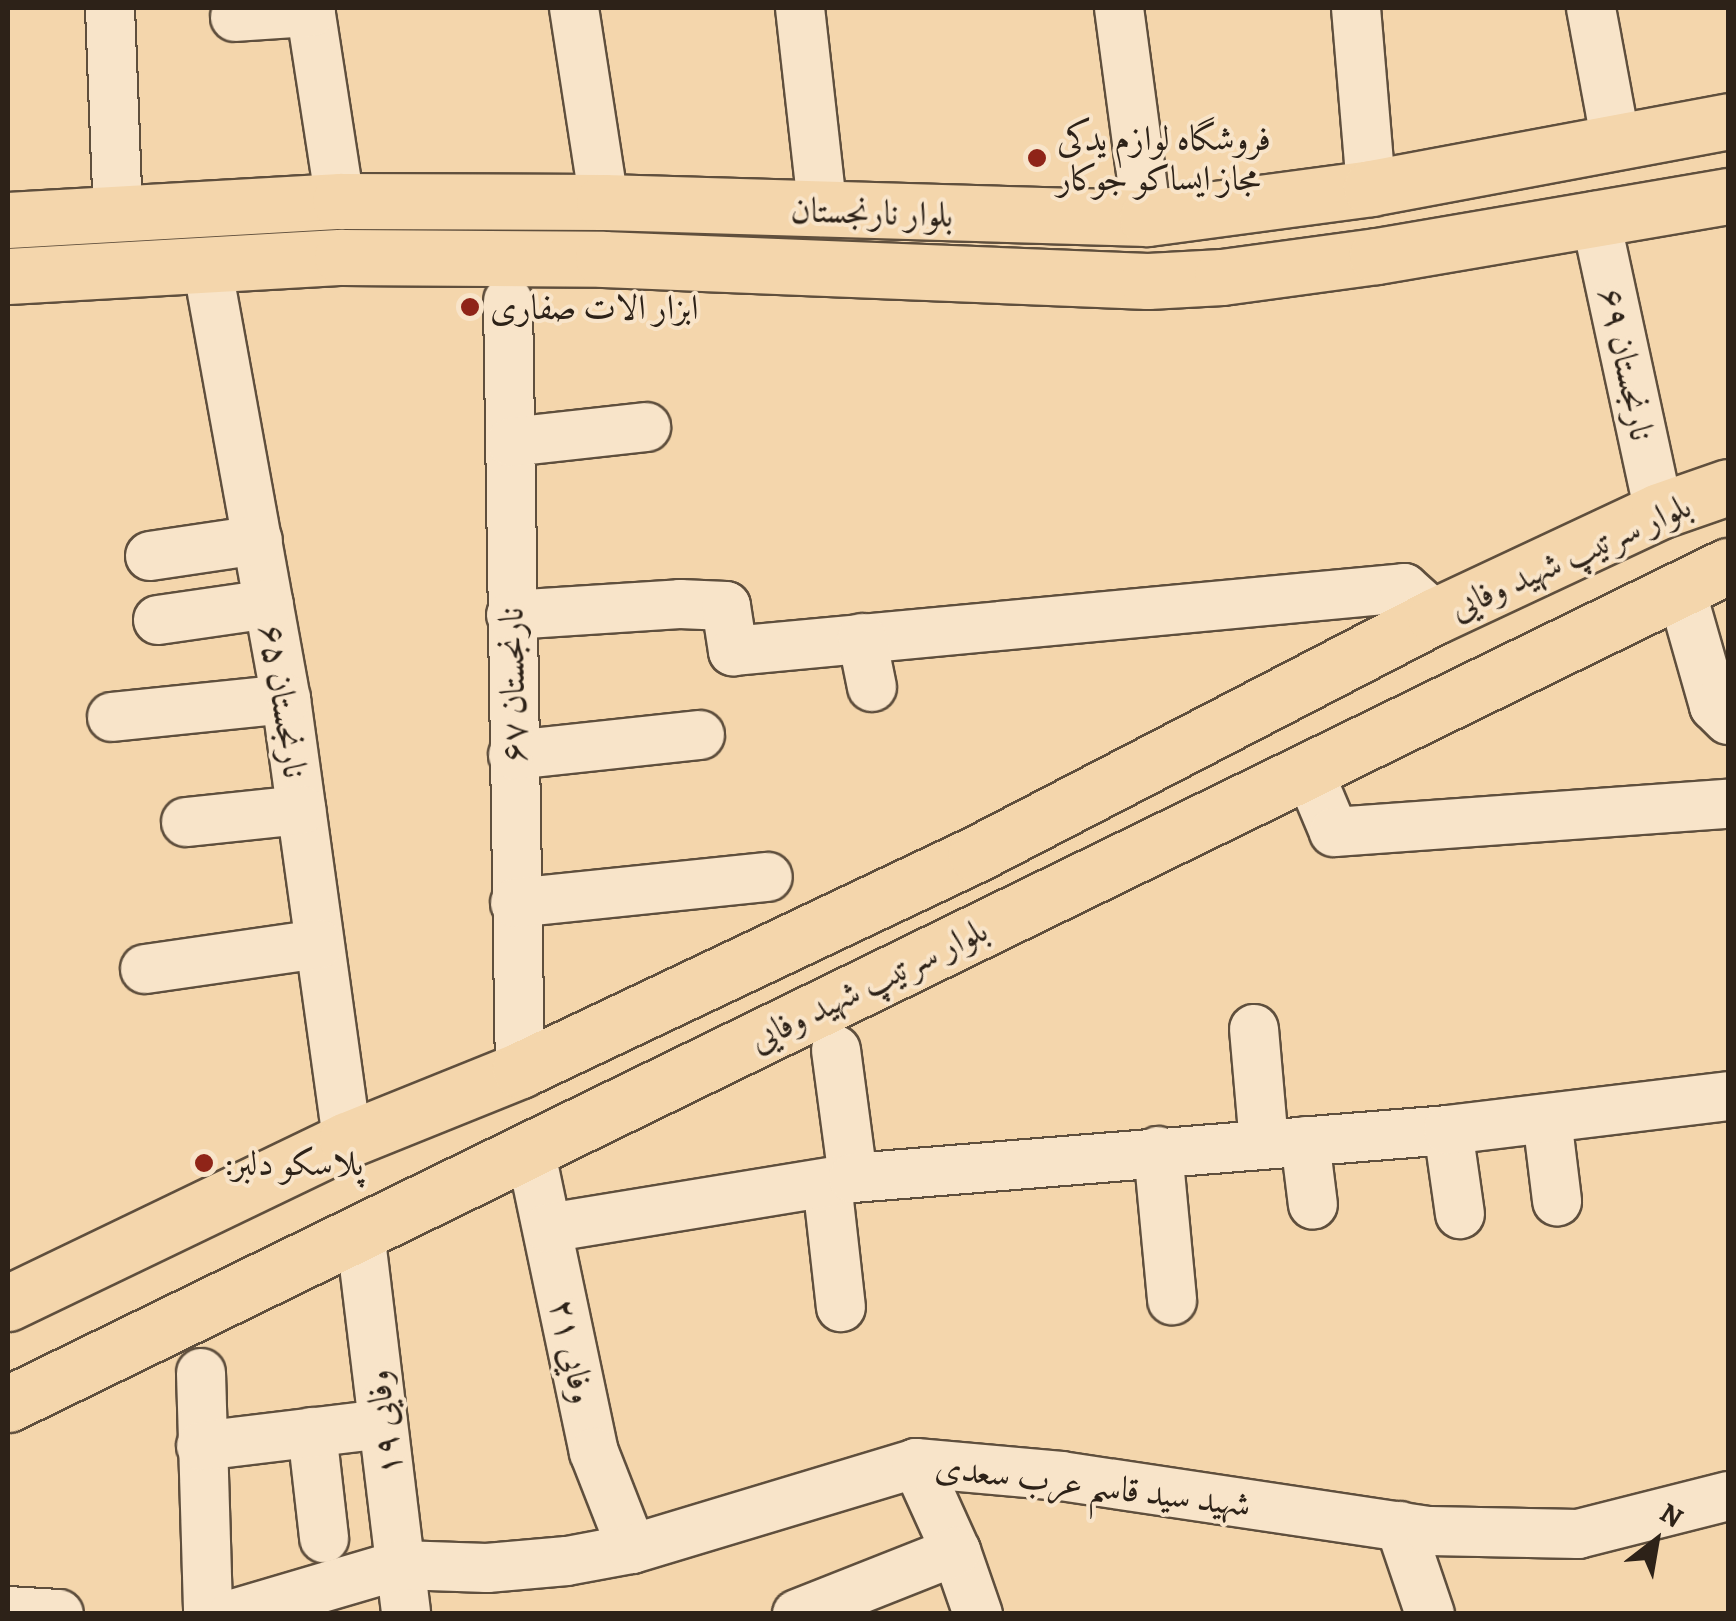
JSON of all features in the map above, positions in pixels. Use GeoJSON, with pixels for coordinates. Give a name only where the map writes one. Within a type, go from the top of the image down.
{"type":"FeatureCollection","features":[{"type":"Feature","properties":{"kind":"main road","name":"بلوار نارنجستان"},"geometry":{"type":"LineString","coordinates":[[9,220],[340,201],[604,202],[824,212],[1147,218],[1371,188],[1728,120]]}},
{"type":"Feature","properties":{"kind":"main road","name":"بلوار نارنجستان"},"geometry":{"type":"LineString","coordinates":[[10,276],[342,257],[603,258],[1148,281],[1222,278],[1377,256],[1728,196]]}},
{"type":"Feature","properties":{"kind":"main road"},"geometry":{"type":"LineString","coordinates":[[9,220],[10,276]]}},
{"type":"Feature","properties":{"kind":"main road","name":"بلوار سرتیپ شهید وفایی"},"geometry":{"type":"LineString","coordinates":[[8,1304],[347,1140],[520,1070],[976,854],[1434,616],[1659,511],[1728,487]]}},
{"type":"Feature","properties":{"kind":"main road","name":"بلوار سرتیپ شهید وفایی"},"geometry":{"type":"LineString","coordinates":[[8,1404],[1705,578]]}},
{"type":"Feature","properties":{"kind":"main road"},"geometry":{"type":"LineString","coordinates":[[976,854],[1010,915]]}},
{"type":"Feature","properties":{"kind":"street"},"geometry":{"type":"LineString","coordinates":[[110,8],[118,214]]}},
{"type":"Feature","properties":{"kind":"street"},"geometry":{"type":"LineString","coordinates":[[574,8],[604,202]]}},
{"type":"Feature","properties":{"kind":"street"},"geometry":{"type":"LineString","coordinates":[[800,8],[824,212]]}},
{"type":"Feature","properties":{"kind":"street"},"geometry":{"type":"LineString","coordinates":[[1119,8],[1147,218]]}},
{"type":"Feature","properties":{"kind":"street"},"geometry":{"type":"LineString","coordinates":[[1356,8],[1371,188]]}},
{"type":"Feature","properties":{"kind":"street"},"geometry":{"type":"LineString","coordinates":[[1591,8],[1616,143]]}},
{"type":"Feature","properties":{"kind":"street"},"geometry":{"type":"LineString","coordinates":[[235,17],[310,10],[340,201]]}},
{"type":"Feature","properties":{"kind":"street","name":"نارنجستان ۶۹"},"geometry":{"type":"LineString","coordinates":[[1595,216],[1659,511]]}},
{"type":"Feature","properties":{"kind":"street","name":"نارنجستان ۶۵"},"geometry":{"type":"LineString","coordinates":[[207,265],[286,698],[347,1140]]}},
{"type":"Feature","properties":{"kind":"street","name":"نارنجستان ۶۷"},"geometry":{"type":"LineString","coordinates":[[508,301],[520,1070]]}},
{"type":"Feature","properties":{"kind":"street"},"geometry":{"type":"LineString","coordinates":[[511,442],[646,428]]}},
{"type":"Feature","properties":{"kind":"street"},"geometry":{"type":"LineString","coordinates":[[150,556],[258,540]]}},
{"type":"Feature","properties":{"kind":"street"},"geometry":{"type":"LineString","coordinates":[[1705,578],[1714,706],[1728,720]]}},
{"type":"Feature","properties":{"kind":"street"},"geometry":{"type":"LineString","coordinates":[[510,615],[680,604],[726,606],[733,651],[1404,588],[1434,616]]}},
{"type":"Feature","properties":{"kind":"street"},"geometry":{"type":"LineString","coordinates":[[158,620],[270,604]]}},
{"type":"Feature","properties":{"kind":"street"},"geometry":{"type":"LineString","coordinates":[[862,638],[872,687]]}},
{"type":"Feature","properties":{"kind":"street"},"geometry":{"type":"LineString","coordinates":[[112,717],[286,698]]}},
{"type":"Feature","properties":{"kind":"street"},"geometry":{"type":"LineString","coordinates":[[513,755],[700,735]]}},
{"type":"Feature","properties":{"kind":"street"},"geometry":{"type":"LineString","coordinates":[[1308,770],[1334,832],[1728,804]]}},
{"type":"Feature","properties":{"kind":"street"},"geometry":{"type":"LineString","coordinates":[[186,822],[301,810]]}},
{"type":"Feature","properties":{"kind":"street"},"geometry":{"type":"LineString","coordinates":[[515,904],[768,877]]}},
{"type":"Feature","properties":{"kind":"street"},"geometry":{"type":"LineString","coordinates":[[146,969],[319,944]]}},
{"type":"Feature","properties":{"kind":"street"},"geometry":{"type":"LineString","coordinates":[[1254,1028],[1285,1142],[1313,1205]]}},
{"type":"Feature","properties":{"kind":"street"},"geometry":{"type":"LineString","coordinates":[[836,1050],[842,1307]]}},
{"type":"Feature","properties":{"kind":"street"},"geometry":{"type":"LineString","coordinates":[[548,1228],[840,1181],[1158,1151],[1448,1130],[1728,1096]]}},
{"type":"Feature","properties":{"kind":"street"},"geometry":{"type":"LineString","coordinates":[[1548,1120],[1557,1201]]}},
{"type":"Feature","properties":{"kind":"street"},"geometry":{"type":"LineString","coordinates":[[1448,1130],[1460,1214]]}},
{"type":"Feature","properties":{"kind":"street","name":"وفایی ۲۱"},"geometry":{"type":"LineString","coordinates":[[530,1149],[594,1452],[632,1549]]}},
{"type":"Feature","properties":{"kind":"street"},"geometry":{"type":"LineString","coordinates":[[1158,1151],[1172,1300]]}},
{"type":"Feature","properties":{"kind":"street","name":"وفایی ۱۹"},"geometry":{"type":"LineString","coordinates":[[360,1232],[406,1614]]}},
{"type":"Feature","properties":{"kind":"street"},"geometry":{"type":"LineString","coordinates":[[201,1373],[208,1614]]}},
{"type":"Feature","properties":{"kind":"street"},"geometry":{"type":"LineString","coordinates":[[201,1446],[383,1424]]}},
{"type":"Feature","properties":{"kind":"street"},"geometry":{"type":"LineString","coordinates":[[312,1432],[324,1538]]}},
{"type":"Feature","properties":{"kind":"street"},"geometry":{"type":"LineString","coordinates":[[916,1463],[956,1552],[978,1614]]}},
{"type":"Feature","properties":{"kind":"street","name":"شهید سید قاسم عرب سعدی"},"geometry":{"type":"LineString","coordinates":[[233,1614],[400,1565],[486,1568],[567,1561],[632,1549],[916,1463],[1061,1476],[1400,1526],[1578,1534],[1726,1504]]}},
{"type":"Feature","properties":{"kind":"street"},"geometry":{"type":"LineString","coordinates":[[1400,1526],[1430,1614]]}},
{"type":"Feature","properties":{"kind":"street"},"geometry":{"type":"LineString","coordinates":[[797,1614],[956,1552]]}},
{"type":"Feature","properties":{"kind":"street"},"geometry":{"type":"LineString","coordinates":[[8,1611],[59,1614]]}},
{"type":"Feature","properties":{"kind":"place","name":"فروشگاه لوازم یدکی مجاز ایساکو جوکار"},"geometry":{"type":"Point","coordinates":[1037,158]}},
{"type":"Feature","properties":{"kind":"place","name":"ابزار الات صفاری"},"geometry":{"type":"Point","coordinates":[470,307]}},
{"type":"Feature","properties":{"kind":"place","name":":پلاسکو دلبر"},"geometry":{"type":"Point","coordinates":[204,1163]}}]}
